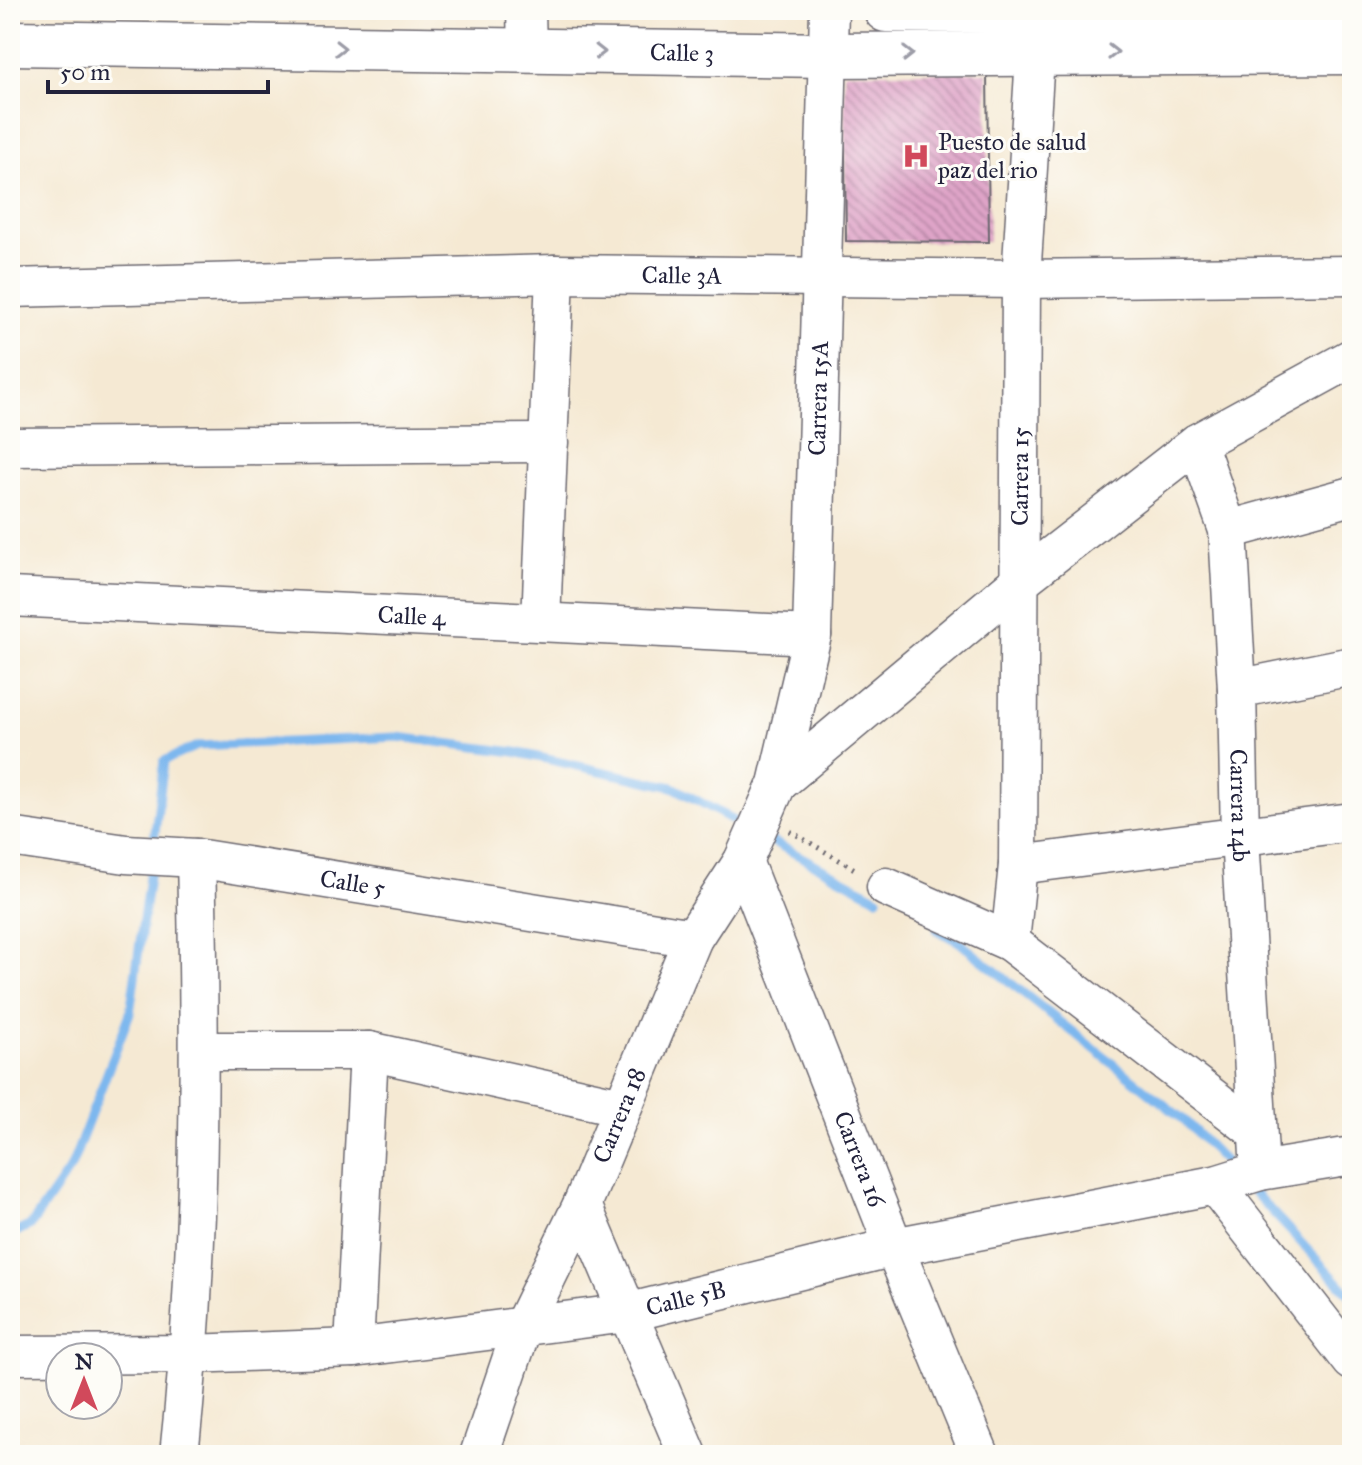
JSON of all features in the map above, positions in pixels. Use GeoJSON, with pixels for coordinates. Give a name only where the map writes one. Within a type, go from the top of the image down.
{"type":"FeatureCollection","features":[{"type":"Feature","properties":{"kind":"main road","name":"Calle 3"},"geometry":{"type":"LineString","coordinates":[[886,10],[1352,52]]}},
{"type":"Feature","properties":{"kind":"main road","name":"Calle 3"},"geometry":{"type":"LineString","coordinates":[[10,43],[526,30],[830,55],[1037,25],[1352,13]]}},
{"type":"Feature","properties":{"kind":"street","name":"Carrera 15A"},"geometry":{"type":"LineString","coordinates":[[759,826],[812,635],[829,10]]}},
{"type":"Feature","properties":{"kind":"street","name":"Carrera 15"},"geometry":{"type":"LineString","coordinates":[[1010,942],[1018,865],[1021,279],[1037,25]]}},
{"type":"Feature","properties":{"kind":"street","name":"Calle 3A"},"geometry":{"type":"LineString","coordinates":[[10,288],[555,274],[1021,279],[1352,275]]}},
{"type":"Feature","properties":{"kind":"street"},"geometry":{"type":"LineString","coordinates":[[541,622],[555,274]]}},
{"type":"Feature","properties":{"kind":"street"},"geometry":{"type":"LineString","coordinates":[[759,826],[1021,580],[1197,443],[1352,358]]}},
{"type":"Feature","properties":{"kind":"street"},"geometry":{"type":"LineString","coordinates":[[10,447],[549,443]]}},
{"type":"Feature","properties":{"kind":"street","name":"Carrera 14b"},"geometry":{"type":"LineString","coordinates":[[1197,443],[1228,530],[1237,689],[1240,837],[1257,1132],[1237,1178]]}},
{"type":"Feature","properties":{"kind":"street"},"geometry":{"type":"LineString","coordinates":[[1228,530],[1352,496]]}},
{"type":"Feature","properties":{"kind":"street","name":"Calle 4"},"geometry":{"type":"LineString","coordinates":[[10,597],[812,635]]}},
{"type":"Feature","properties":{"kind":"street"},"geometry":{"type":"LineString","coordinates":[[1237,689],[1352,666]]}},
{"type":"Feature","properties":{"kind":"street"},"geometry":{"type":"LineString","coordinates":[[1018,865],[1352,822]]}},
{"type":"Feature","properties":{"kind":"street","name":"Carrera 18"},"geometry":{"type":"LineString","coordinates":[[479,1455],[522,1328],[582,1205],[693,938],[759,826]]}},
{"type":"Feature","properties":{"kind":"street","name":"Carrera 16"},"geometry":{"type":"LineString","coordinates":[[759,826],[894,1247],[980,1455]]}},
{"type":"Feature","properties":{"kind":"street","name":"Calle 5"},"geometry":{"type":"LineString","coordinates":[[10,837],[126,854],[184,857],[693,938]]}},
{"type":"Feature","properties":{"kind":"street"},"geometry":{"type":"LineString","coordinates":[[179,1455],[190,1354],[201,1051],[184,857]]}},
{"type":"Feature","properties":{"kind":"street"},"geometry":{"type":"LineString","coordinates":[[886,887],[1010,942],[1257,1132]]}},
{"type":"Feature","properties":{"kind":"street"},"geometry":{"type":"LineString","coordinates":[[201,1051],[369,1051],[622,1107]]}},
{"type":"Feature","properties":{"kind":"street"},"geometry":{"type":"LineString","coordinates":[[354,1348],[369,1051]]}},
{"type":"Feature","properties":{"kind":"street","name":"Calle 5B"},"geometry":{"type":"LineString","coordinates":[[10,1355],[190,1354],[354,1348],[627,1313],[894,1247],[1352,1156]]}},
{"type":"Feature","properties":{"kind":"street"},"geometry":{"type":"LineString","coordinates":[[1237,1178],[1352,1361]]}},
{"type":"Feature","properties":{"kind":"street"},"geometry":{"type":"LineString","coordinates":[[582,1205],[688,1455]]}},
{"type":"Feature","properties":{"kind":"path"},"geometry":{"type":"LineString","coordinates":[[759,826],[886,887]]}},
{"type":"Feature","properties":{"kind":"building","name":"Puesto de salud paz del rio"},"geometry":{"type":"Polygon","coordinates":[[[844,72],[987,72],[989,242],[846,241],[844,72]]]}},
{"type":"Feature","properties":{"kind":"waterway"},"geometry":{"type":"LineString","coordinates":[[153,848],[164,761],[197,746],[397,737],[515,752],[673,787],[747,828]]}},
{"type":"Feature","properties":{"kind":"waterway"},"geometry":{"type":"LineString","coordinates":[[764,837],[878,898]]}},
{"type":"Feature","properties":{"kind":"waterway"},"geometry":{"type":"LineString","coordinates":[[10,1235],[31,1225],[71,1167],[130,1013],[151,863]]}},
{"type":"Feature","properties":{"kind":"waterway"},"geometry":{"type":"LineString","coordinates":[[937,930],[959,942],[1184,1120],[1232,1169]]}},
{"type":"Feature","properties":{"kind":"waterway"},"geometry":{"type":"LineString","coordinates":[[1248,1186],[1352,1297]]}},
{"type":"Feature","properties":{"kind":"place","name":"Puesto de salud paz del rio"},"geometry":{"type":"Point","coordinates":[916,156]}}]}
